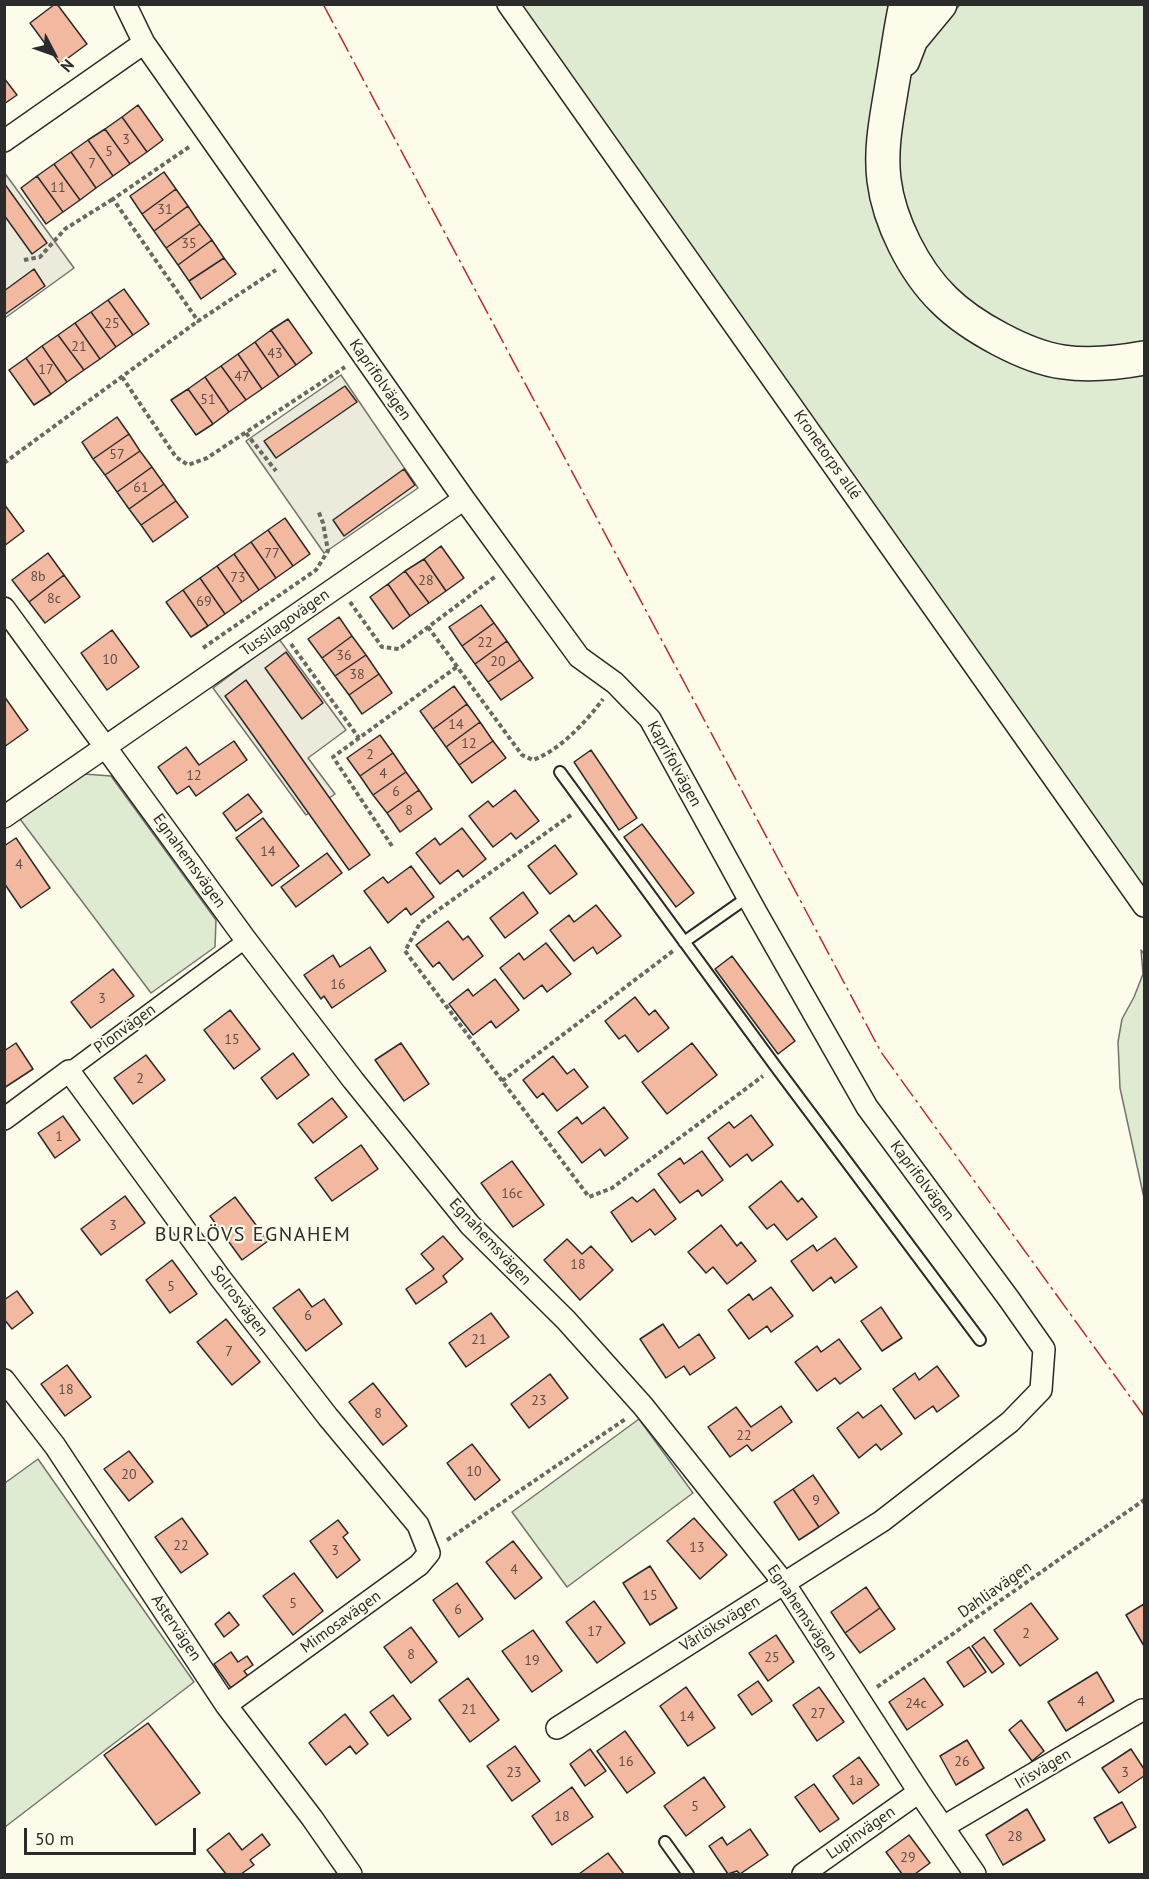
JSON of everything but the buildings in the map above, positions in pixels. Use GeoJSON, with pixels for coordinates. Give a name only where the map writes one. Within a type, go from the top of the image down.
{"type":"FeatureCollection","features":[{"type":"Feature","properties":{"kind":"highway"},"geometry":{"type":"LineString","coordinates":[[906,4],[883,136],[884,180],[892,215],[912,261],[944,300],[984,329],[1019,350],[1062,362],[1109,364],[1144,358]]}},
{"type":"Feature","properties":{"kind":"highway"},"geometry":{"type":"LineString","coordinates":[[892,87],[911,39],[940,4]]}},
{"type":"Feature","properties":{"kind":"street","name":"Kaprifolvägen"},"geometry":{"type":"LineString","coordinates":[[125,4],[144,44],[464,499],[579,657],[615,683],[650,719],[867,1107],[1044,1349],[1041,1390],[1010,1422],[882,1521]]}},
{"type":"Feature","properties":{"kind":"street","name":"Kronetorps allé"},"geometry":{"type":"LineString","coordinates":[[508,4],[1144,906]]}},
{"type":"Feature","properties":{"kind":"street"},"geometry":{"type":"LineString","coordinates":[[4,141],[144,44]]}},
{"type":"Feature","properties":{"kind":"street","name":"Tussilagovägen"},"geometry":{"type":"LineString","coordinates":[[4,817],[464,499]]}},
{"type":"Feature","properties":{"kind":"street","name":"Egnahemsvägen"},"geometry":{"type":"LineString","coordinates":[[4,608],[246,940],[353,1080],[470,1225],[567,1320],[643,1406],[784,1583],[975,1875]]}},
{"type":"Feature","properties":{"kind":"street","name":"Pionvägen"},"geometry":{"type":"LineString","coordinates":[[4,1119],[246,940]]}},
{"type":"Feature","properties":{"kind":"street","name":"Solrosvägen"},"geometry":{"type":"LineString","coordinates":[[69,1071],[221,1279],[328,1417],[418,1525],[429,1552]]}},
{"type":"Feature","properties":{"kind":"street","name":"Astervägen"},"geometry":{"type":"LineString","coordinates":[[4,1380],[55,1446],[226,1705],[312,1818],[351,1875]]}},
{"type":"Feature","properties":{"kind":"street","name":"Vårlöksvägen"},"geometry":{"type":"LineString","coordinates":[[557,1728],[882,1521]]}},
{"type":"Feature","properties":{"kind":"street","name":"Mimosavägen"},"geometry":{"type":"LineString","coordinates":[[226,1705],[419,1565],[429,1552]]}},
{"type":"Feature","properties":{"kind":"street","name":"Irisvägen"},"geometry":{"type":"LineString","coordinates":[[943,1827],[1142,1710]]}},
{"type":"Feature","properties":{"kind":"street","name":"Lupinvägen"},"geometry":{"type":"LineString","coordinates":[[803,1875],[919,1792]]}},
{"type":"Feature","properties":{"kind":"lane"},"geometry":{"type":"LineString","coordinates":[[560,772],[980,1340]]}},
{"type":"Feature","properties":{"kind":"lane"},"geometry":{"type":"LineString","coordinates":[[684,942],[748,897]]}},
{"type":"Feature","properties":{"kind":"lane"},"geometry":{"type":"LineString","coordinates":[[664,1842],[688,1875]]}},
{"type":"Feature","properties":{"kind":"path"},"geometry":{"type":"LineString","coordinates":[[24,260],[40,257],[65,229],[189,147]]}},
{"type":"Feature","properties":{"kind":"path"},"geometry":{"type":"LineString","coordinates":[[112,199],[198,321]]}},
{"type":"Feature","properties":{"kind":"path"},"geometry":{"type":"LineString","coordinates":[[4,463],[198,321],[294,257]]}},
{"type":"Feature","properties":{"kind":"path"},"geometry":{"type":"LineString","coordinates":[[122,377],[176,457],[188,465],[207,458],[348,366]]}},
{"type":"Feature","properties":{"kind":"path"},"geometry":{"type":"LineString","coordinates":[[246,433],[276,471]]}},
{"type":"Feature","properties":{"kind":"path"},"geometry":{"type":"LineString","coordinates":[[203,648],[316,570],[328,551],[318,510]]}},
{"type":"Feature","properties":{"kind":"path"},"geometry":{"type":"LineString","coordinates":[[338,586],[382,647],[399,649],[499,574]]}},
{"type":"Feature","properties":{"kind":"path"},"geometry":{"type":"LineString","coordinates":[[279,627],[359,738]]}},
{"type":"Feature","properties":{"kind":"path"},"geometry":{"type":"LineString","coordinates":[[428,627],[522,755],[533,759],[543,756],[585,722],[615,683]]}},
{"type":"Feature","properties":{"kind":"path"},"geometry":{"type":"LineString","coordinates":[[392,846],[333,757],[458,666]]}},
{"type":"Feature","properties":{"kind":"path"},"geometry":{"type":"LineString","coordinates":[[584,806],[420,923],[405,951],[589,1197],[612,1188],[776,1067]]}},
{"type":"Feature","properties":{"kind":"path"},"geometry":{"type":"LineString","coordinates":[[501,1081],[684,942]]}},
{"type":"Feature","properties":{"kind":"path"},"geometry":{"type":"LineString","coordinates":[[429,1552],[643,1406]]}},
{"type":"Feature","properties":{"kind":"path","name":"Dahliavägen"},"geometry":{"type":"LineString","coordinates":[[860,1699],[1144,1500]]}},
{"type":"Feature","properties":{"kind":"green space"},"geometry":{"type":"Polygon","coordinates":[[[521,5],[895,5],[873,122],[936,309],[1144,372],[1144,887],[1056,765],[521,5]]]}},
{"type":"Feature","properties":{"kind":"green space"},"geometry":{"type":"Polygon","coordinates":[[[960,5],[1144,5],[1144,346],[1113,352],[1050,346],[992,322],[938,274],[904,212],[895,154],[909,77],[922,48],[960,5]]]}},
{"type":"Feature","properties":{"kind":"green space"},"geometry":{"type":"Polygon","coordinates":[[[84,774],[111,776],[216,920],[215,947],[151,993],[20,819],[84,774]]]}},
{"type":"Feature","properties":{"kind":"green space"},"geometry":{"type":"Polygon","coordinates":[[[1141,950],[1144,954],[1144,1198],[1120,1088],[1118,1042],[1122,1019],[1143,974],[1141,950]]]}},
{"type":"Feature","properties":{"kind":"green space"},"geometry":{"type":"Polygon","coordinates":[[[639,1419],[693,1493],[567,1587],[512,1512],[639,1419]]]}},
{"type":"Feature","properties":{"kind":"green space"},"geometry":{"type":"Polygon","coordinates":[[[38,1459],[194,1682],[5,1827],[5,1483],[38,1459]]]}},
{"type":"Feature","properties":{"kind":"shaded area"},"geometry":{"type":"Polygon","coordinates":[[[4,172],[74,268],[5,318],[4,318],[4,172]]]}},
{"type":"Feature","properties":{"kind":"shaded area"},"geometry":{"type":"Polygon","coordinates":[[[341,375],[418,488],[324,553],[246,441],[341,375]]]}},
{"type":"Feature","properties":{"kind":"shaded area"},"geometry":{"type":"Polygon","coordinates":[[[279,639],[346,730],[308,758],[335,794],[306,815],[213,688],[279,639]]]}},
{"type":"Feature","properties":{"kind":"power"},"geometry":{"type":"LineString","coordinates":[[323,4],[881,1052],[1144,1416]]}},
{"type":"Feature","properties":{"kind":"district","name":"BURLÖVS EGNAHEM"},"geometry":{"type":"Point","coordinates":[253,1235]}}]}
